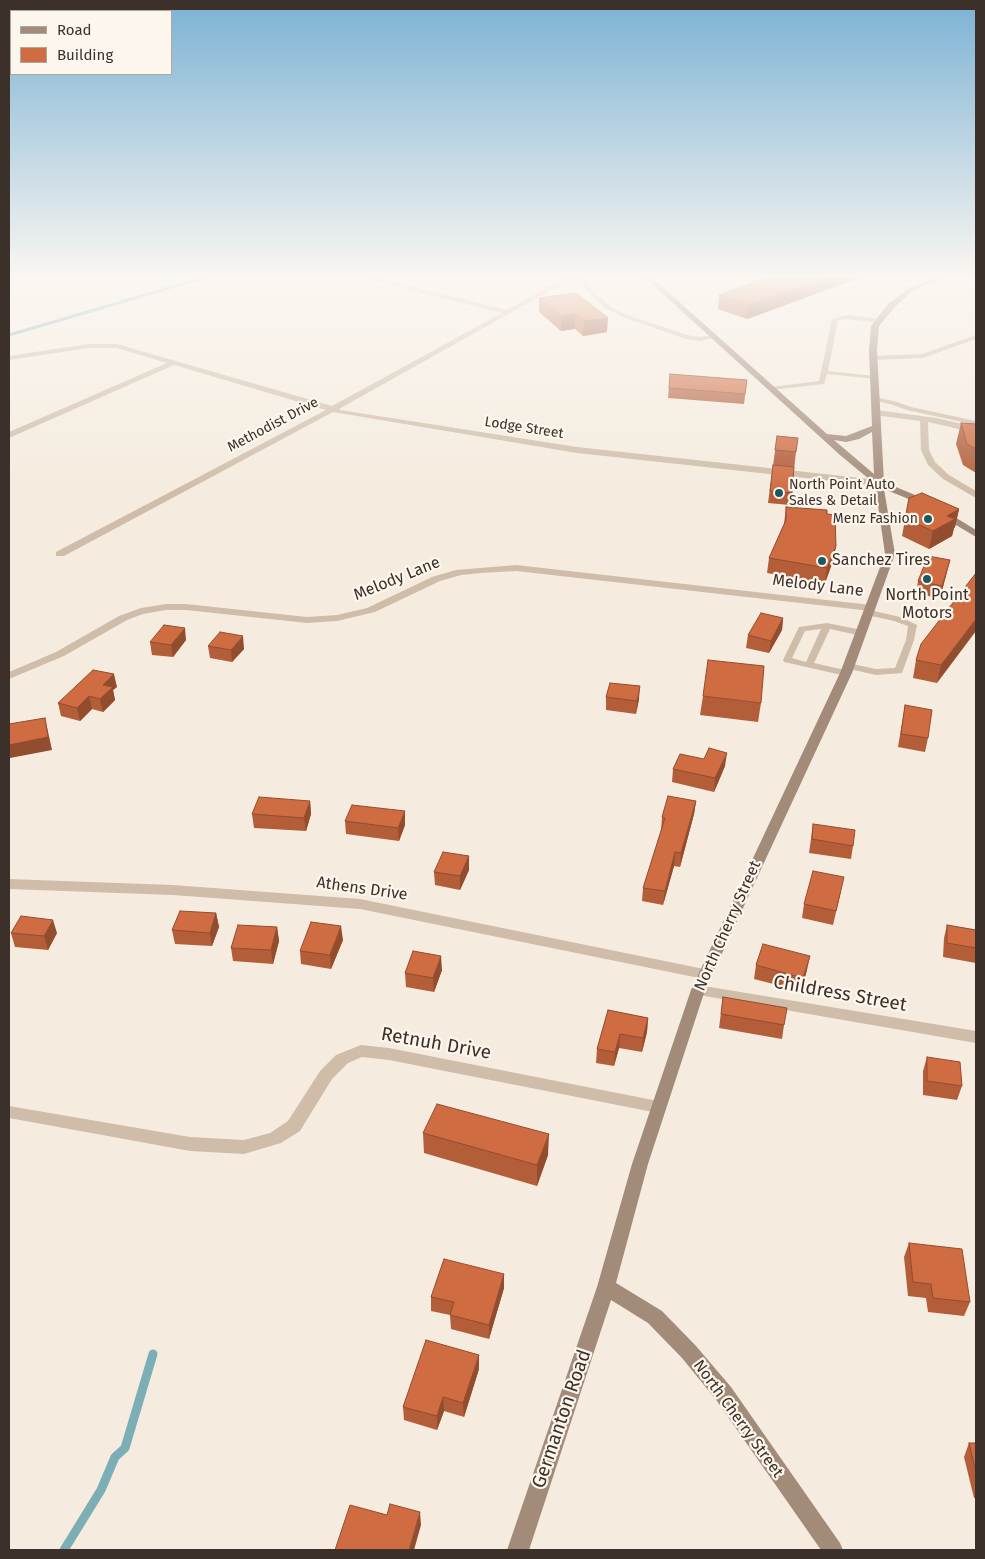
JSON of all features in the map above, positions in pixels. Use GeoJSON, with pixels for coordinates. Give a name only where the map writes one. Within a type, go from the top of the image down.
{"type":"FeatureCollection","features":[{"type":"Feature","properties":{"kind":"main road"},"geometry":{"type":"LineString","coordinates":[[724,347],[879,483],[924,502],[976,534]]}},
{"type":"Feature","properties":{"kind":"main road","name":"North Cherry Street"},"geometry":{"type":"LineString","coordinates":[[833,1550],[724,1394],[689,1352],[655,1317],[606,1287],[640,1164],[704,974],[847,669],[890,554],[879,483],[874,347]]}},
{"type":"Feature","properties":{"kind":"main road"},"geometry":{"type":"LineString","coordinates":[[824,436],[846,439],[856,437],[877,427]]}},
{"type":"Feature","properties":{"kind":"main road","name":"Germanton Road"},"geometry":{"type":"LineString","coordinates":[[518,1550],[606,1287]]}},
{"type":"Feature","properties":{"kind":"street","name":"Lodge Street"},"geometry":{"type":"LineString","coordinates":[[9,358],[93,347]]}},
{"type":"Feature","properties":{"kind":"street","name":"Lodge Street"},"geometry":{"type":"LineString","coordinates":[[119,347],[338,412],[577,450],[879,483]]}},
{"type":"Feature","properties":{"kind":"street","name":"Methodist Drive"},"geometry":{"type":"LineString","coordinates":[[60,554],[333,409],[445,347]]}},
{"type":"Feature","properties":{"kind":"street"},"geometry":{"type":"LineString","coordinates":[[9,436],[173,363]]}},
{"type":"Feature","properties":{"kind":"street"},"geometry":{"type":"LineString","coordinates":[[877,413],[976,430]]}},
{"type":"Feature","properties":{"kind":"street"},"geometry":{"type":"LineString","coordinates":[[924,420],[926,450],[931,463],[946,477],[976,495]]}},
{"type":"Feature","properties":{"kind":"street","name":"Melody Lane"},"geometry":{"type":"LineString","coordinates":[[9,676],[60,654],[123,618],[141,612],[166,607],[186,607],[307,620],[337,618],[371,610],[442,577],[481,570],[516,568],[870,610]]}},
{"type":"Feature","properties":{"kind":"street","name":"Athens Drive"},"geometry":{"type":"LineString","coordinates":[[9,884],[173,890],[360,904],[704,974]]}},
{"type":"Feature","properties":{"kind":"street","name":"Childress Street"},"geometry":{"type":"LineString","coordinates":[[698,990],[976,1037]]}},
{"type":"Feature","properties":{"kind":"street","name":"Retnuh Drive"},"geometry":{"type":"LineString","coordinates":[[9,1112],[190,1144],[244,1147],[275,1138],[294,1126],[326,1075],[342,1059],[361,1051],[389,1054],[658,1107]]}},
{"type":"Feature","properties":{"kind":"lane"},"geometry":{"type":"LineString","coordinates":[[772,390],[822,382],[829,347]]}},
{"type":"Feature","properties":{"kind":"lane"},"geometry":{"type":"LineString","coordinates":[[873,358],[923,356],[949,347]]}},
{"type":"Feature","properties":{"kind":"lane"},"geometry":{"type":"LineString","coordinates":[[824,372],[874,378]]}},
{"type":"Feature","properties":{"kind":"lane"},"geometry":{"type":"LineString","coordinates":[[875,399],[895,403],[910,409],[976,423]]}},
{"type":"Feature","properties":{"kind":"lane"},"geometry":{"type":"LineString","coordinates":[[862,633],[827,626],[802,629],[787,660],[810,665],[876,672],[899,671],[913,625],[870,610]]}},
{"type":"Feature","properties":{"kind":"lane"},"geometry":{"type":"LineString","coordinates":[[810,665],[827,626]]}},
{"type":"Feature","properties":{"kind":"building"},"geometry":{"type":"Polygon","coordinates":[[[670,374],[747,380],[745,394],[669,388],[670,374]]]}},
{"type":"Feature","properties":{"kind":"building"},"geometry":{"type":"Polygon","coordinates":[[[961,423],[976,424],[976,449],[967,444],[961,423]]]}},
{"type":"Feature","properties":{"kind":"building"},"geometry":{"type":"Polygon","coordinates":[[[777,436],[798,438],[796,452],[775,450],[777,436]]]}},
{"type":"Feature","properties":{"kind":"building"},"geometry":{"type":"Polygon","coordinates":[[[773,465],[794,467],[792,493],[770,491],[773,465]]]}},
{"type":"Feature","properties":{"kind":"building"},"geometry":{"type":"Polygon","coordinates":[[[922,493],[959,509],[947,516],[955,519],[933,531],[905,519],[909,498],[922,493]]]}},
{"type":"Feature","properties":{"kind":"building"},"geometry":{"type":"Polygon","coordinates":[[[786,507],[827,510],[827,514],[835,515],[836,546],[827,568],[769,558],[786,520],[786,507]]]}},
{"type":"Feature","properties":{"kind":"building"},"geometry":{"type":"Polygon","coordinates":[[[928,556],[950,560],[942,586],[918,581],[928,556]]]}},
{"type":"Feature","properties":{"kind":"building"},"geometry":{"type":"Polygon","coordinates":[[[976,573],[976,619],[941,665],[916,660],[921,644],[976,573]]]}},
{"type":"Feature","properties":{"kind":"building"},"geometry":{"type":"Polygon","coordinates":[[[761,613],[783,618],[771,641],[748,635],[761,613]]]}},
{"type":"Feature","properties":{"kind":"building"},"geometry":{"type":"Polygon","coordinates":[[[164,625],[185,628],[171,645],[150,642],[164,625]]]}},
{"type":"Feature","properties":{"kind":"building"},"geometry":{"type":"Polygon","coordinates":[[[220,632],[243,636],[231,650],[208,646],[220,632]]]}},
{"type":"Feature","properties":{"kind":"building"},"geometry":{"type":"Polygon","coordinates":[[[708,660],[764,666],[761,703],[703,696],[708,660]]]}},
{"type":"Feature","properties":{"kind":"building"},"geometry":{"type":"Polygon","coordinates":[[[93,670],[114,674],[103,685],[113,687],[100,699],[89,696],[77,708],[58,703],[93,670]]]}},
{"type":"Feature","properties":{"kind":"building"},"geometry":{"type":"Polygon","coordinates":[[[610,683],[640,686],[637,701],[606,697],[610,683]]]}},
{"type":"Feature","properties":{"kind":"building"},"geometry":{"type":"Polygon","coordinates":[[[905,705],[932,710],[928,738],[901,734],[905,705]]]}},
{"type":"Feature","properties":{"kind":"building"},"geometry":{"type":"Polygon","coordinates":[[[45,718],[48,737],[9,745],[9,724],[45,718]]]}},
{"type":"Feature","properties":{"kind":"building"},"geometry":{"type":"Polygon","coordinates":[[[709,748],[727,753],[715,778],[673,769],[680,754],[704,759],[709,748]]]}},
{"type":"Feature","properties":{"kind":"building"},"geometry":{"type":"Polygon","coordinates":[[[668,796],[696,801],[681,853],[675,852],[665,891],[643,888],[665,818],[662,817],[668,796]]]}},
{"type":"Feature","properties":{"kind":"building"},"geometry":{"type":"Polygon","coordinates":[[[259,797],[310,801],[304,818],[252,814],[259,797]]]}},
{"type":"Feature","properties":{"kind":"building"},"geometry":{"type":"Polygon","coordinates":[[[352,805],[405,811],[398,828],[345,821],[352,805]]]}},
{"type":"Feature","properties":{"kind":"building"},"geometry":{"type":"Polygon","coordinates":[[[813,824],[855,830],[853,846],[812,839],[813,824]]]}},
{"type":"Feature","properties":{"kind":"building"},"geometry":{"type":"Polygon","coordinates":[[[443,852],[469,856],[460,876],[434,872],[443,852]]]}},
{"type":"Feature","properties":{"kind":"building"},"geometry":{"type":"Polygon","coordinates":[[[813,871],[844,877],[836,911],[804,904],[813,871]]]}},
{"type":"Feature","properties":{"kind":"building"},"geometry":{"type":"Polygon","coordinates":[[[180,911],[216,913],[210,933],[172,930],[180,911]]]}},
{"type":"Feature","properties":{"kind":"building"},"geometry":{"type":"Polygon","coordinates":[[[21,916],[53,920],[44,936],[11,933],[21,916]]]}},
{"type":"Feature","properties":{"kind":"building"},"geometry":{"type":"Polygon","coordinates":[[[311,922],[341,926],[330,955],[300,951],[311,922]]]}},
{"type":"Feature","properties":{"kind":"building"},"geometry":{"type":"Polygon","coordinates":[[[238,925],[277,927],[271,950],[231,948],[238,925]]]}},
{"type":"Feature","properties":{"kind":"building"},"geometry":{"type":"Polygon","coordinates":[[[947,925],[976,930],[976,948],[947,943],[947,925]]]}},
{"type":"Feature","properties":{"kind":"building"},"geometry":{"type":"Polygon","coordinates":[[[763,944],[810,956],[803,978],[756,965],[763,944]]]}},
{"type":"Feature","properties":{"kind":"building"},"geometry":{"type":"Polygon","coordinates":[[[413,951],[441,956],[433,978],[405,973],[413,951]]]}},
{"type":"Feature","properties":{"kind":"building"},"geometry":{"type":"Polygon","coordinates":[[[723,997],[787,1008],[784,1025],[721,1014],[723,997]]]}},
{"type":"Feature","properties":{"kind":"building"},"geometry":{"type":"Polygon","coordinates":[[[608,1010],[648,1018],[643,1038],[620,1034],[615,1052],[597,1049],[608,1010]]]}},
{"type":"Feature","properties":{"kind":"building"},"geometry":{"type":"Polygon","coordinates":[[[927,1057],[960,1062],[962,1086],[927,1081],[927,1057]]]}},
{"type":"Feature","properties":{"kind":"building"},"geometry":{"type":"Polygon","coordinates":[[[437,1104],[549,1134],[537,1165],[423,1133],[437,1104]]]}},
{"type":"Feature","properties":{"kind":"building"},"geometry":{"type":"Polygon","coordinates":[[[909,1243],[962,1249],[970,1302],[933,1298],[931,1284],[913,1282],[909,1243]]]}},
{"type":"Feature","properties":{"kind":"building"},"geometry":{"type":"Polygon","coordinates":[[[444,1259],[504,1274],[489,1325],[450,1315],[454,1302],[431,1297],[444,1259]]]}},
{"type":"Feature","properties":{"kind":"building"},"geometry":{"type":"Polygon","coordinates":[[[426,1340],[479,1355],[463,1403],[443,1397],[437,1416],[403,1407],[426,1340]]]}},
{"type":"Feature","properties":{"kind":"building"},"geometry":{"type":"Polygon","coordinates":[[[969,1443],[976,1443],[976,1472],[969,1443]]]}},
{"type":"Feature","properties":{"kind":"building"},"geometry":{"type":"Polygon","coordinates":[[[390,1504],[420,1512],[409,1550],[335,1550],[350,1505],[387,1515],[390,1504]]]}},
{"type":"Feature","properties":{"kind":"waterway"},"geometry":{"type":"LineString","coordinates":[[64,1550],[101,1490],[115,1457],[125,1448],[153,1354]]}},
{"type":"Feature","properties":{"kind":"place","name":"North Point Auto Sales & Detail"},"geometry":{"type":"Point","coordinates":[779,493]}},
{"type":"Feature","properties":{"kind":"place","name":"Menz Fashion"},"geometry":{"type":"Point","coordinates":[928,519]}},
{"type":"Feature","properties":{"kind":"place","name":"Sanchez Tires"},"geometry":{"type":"Point","coordinates":[822,561]}},
{"type":"Feature","properties":{"kind":"place","name":"North Point Motors"},"geometry":{"type":"Point","coordinates":[927,579]}}]}
